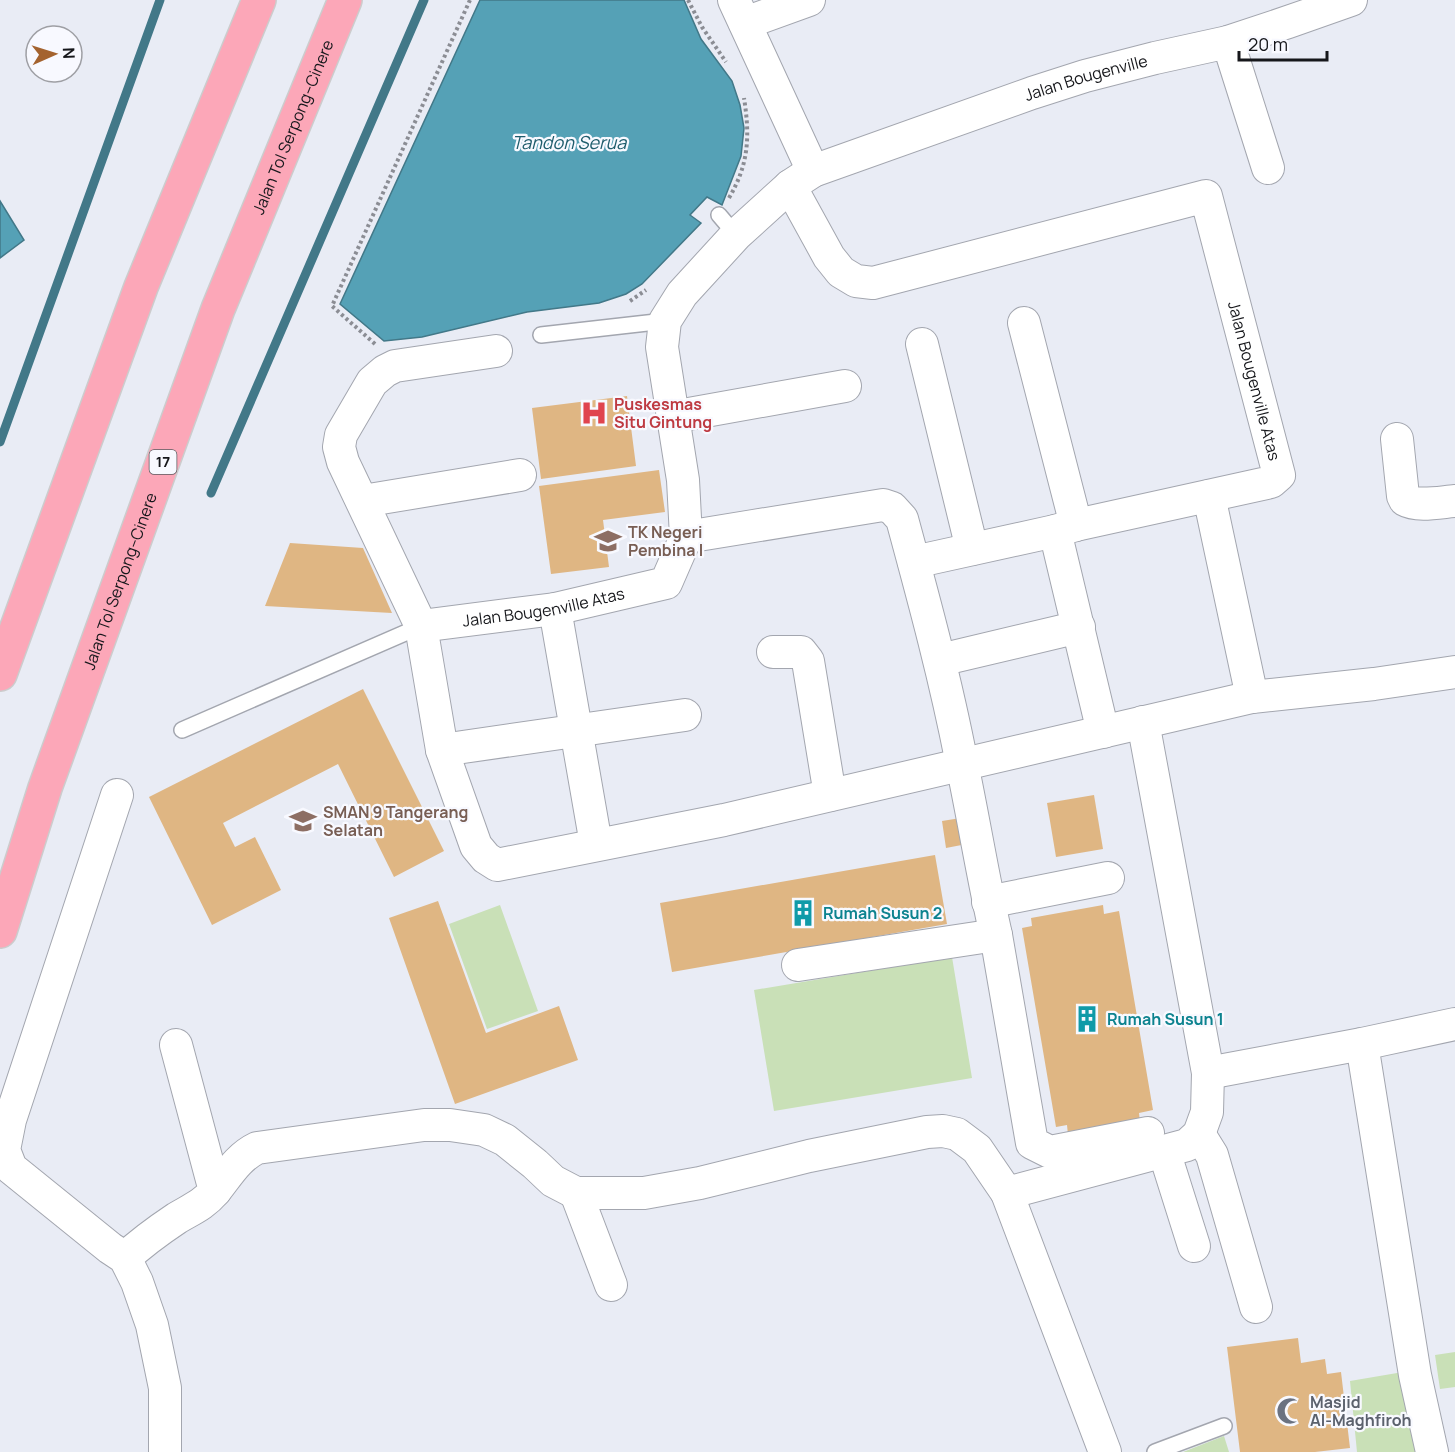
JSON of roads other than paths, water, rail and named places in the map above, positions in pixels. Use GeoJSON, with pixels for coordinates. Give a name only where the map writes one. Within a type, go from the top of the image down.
{"type":"FeatureCollection","features":[{"type":"Feature","properties":{"kind":"highway"},"geometry":{"type":"LineString","coordinates":[[0,674],[141,287],[259,0]]}},
{"type":"Feature","properties":{"kind":"highway","name":"Jalan Tol Serpong–Cinere"},"geometry":{"type":"LineString","coordinates":[[0,931],[45,788],[218,309],[345,0]]}},
{"type":"Feature","properties":{"kind":"street"},"geometry":{"type":"LineString","coordinates":[[809,0],[740,12],[809,174],[727,225],[665,321],[662,347],[683,480],[686,537],[883,505],[892,508],[902,519],[940,660],[962,764],[996,935],[1032,1143],[1050,1152],[1156,1142],[1187,1145],[1199,1134],[1207,1113],[1208,1073],[1143,722]]}},
{"type":"Feature","properties":{"kind":"street","name":"Jalan Bougenville"},"geometry":{"type":"LineString","coordinates":[[809,174],[1032,93],[1085,76],[1228,42],[1351,0]]}},
{"type":"Feature","properties":{"kind":"street"},"geometry":{"type":"LineString","coordinates":[[1228,42],[1268,168]]}},
{"type":"Feature","properties":{"kind":"street","name":"Jalan Bougenville Atas"},"geometry":{"type":"LineString","coordinates":[[809,174],[829,257],[841,273],[856,281],[873,283],[1206,196],[1279,475],[1271,483],[914,562]]}},
{"type":"Feature","properties":{"kind":"street"},"geometry":{"type":"LineString","coordinates":[[1024,323],[1066,528],[1079,627],[1103,732]]}},
{"type":"Feature","properties":{"kind":"street"},"geometry":{"type":"LineString","coordinates":[[922,344],[972,549]]}},
{"type":"Feature","properties":{"kind":"street"},"geometry":{"type":"LineString","coordinates":[[496,351],[395,366],[385,371],[372,382],[341,435],[339,447],[343,462],[421,626],[442,750],[476,846],[486,858],[497,865],[724,820],[1252,697],[1374,684],[1455,672]]}},
{"type":"Feature","properties":{"kind":"street"},"geometry":{"type":"LineString","coordinates":[[672,417],[844,386]]}},
{"type":"Feature","properties":{"kind":"street"},"geometry":{"type":"LineString","coordinates":[[1397,439],[1405,500],[1410,504],[1455,501]]}},
{"type":"Feature","properties":{"kind":"street"},"geometry":{"type":"LineString","coordinates":[[363,501],[520,475]]}},
{"type":"Feature","properties":{"kind":"street"},"geometry":{"type":"LineString","coordinates":[[1209,495],[1252,697]]}},
{"type":"Feature","properties":{"kind":"street","name":"Jalan Bougenville Atas"},"geometry":{"type":"LineString","coordinates":[[421,626],[555,609],[666,583],[686,537]]}},
{"type":"Feature","properties":{"kind":"street"},"geometry":{"type":"LineString","coordinates":[[555,609],[596,844]]}},
{"type":"Feature","properties":{"kind":"street"},"geometry":{"type":"LineString","coordinates":[[940,660],[1079,627]]}},
{"type":"Feature","properties":{"kind":"street"},"geometry":{"type":"LineString","coordinates":[[773,652],[801,652],[808,662],[830,795]]}},
{"type":"Feature","properties":{"kind":"street"},"geometry":{"type":"LineString","coordinates":[[442,750],[685,715]]}},
{"type":"Feature","properties":{"kind":"street"},"geometry":{"type":"LineString","coordinates":[[117,795],[10,1120],[4,1150],[11,1168],[125,1258],[137,1282],[153,1325],[165,1388],[165,1452]]}},
{"type":"Feature","properties":{"kind":"street"},"geometry":{"type":"LineString","coordinates":[[988,902],[1108,878]]}},
{"type":"Feature","properties":{"kind":"street"},"geometry":{"type":"LineString","coordinates":[[798,965],[996,935]]}},
{"type":"Feature","properties":{"kind":"street"},"geometry":{"type":"LineString","coordinates":[[1208,1073],[1455,1024]]}},
{"type":"Feature","properties":{"kind":"street"},"geometry":{"type":"LineString","coordinates":[[1362,1044],[1414,1363],[1432,1452]]}},
{"type":"Feature","properties":{"kind":"street"},"geometry":{"type":"LineString","coordinates":[[176,1045],[215,1191]]}},
{"type":"Feature","properties":{"kind":"street"},"geometry":{"type":"LineString","coordinates":[[125,1258],[143,1241],[208,1200],[237,1162],[248,1152],[257,1148],[424,1125],[450,1125],[484,1130],[505,1140],[536,1164],[553,1181],[576,1193],[644,1193],[700,1183],[809,1156],[927,1132],[943,1131],[957,1134],[977,1149],[1007,1193],[1105,1452]]}},
{"type":"Feature","properties":{"kind":"street"},"geometry":{"type":"LineString","coordinates":[[1199,1134],[1212,1155],[1256,1307]]}},
{"type":"Feature","properties":{"kind":"street"},"geometry":{"type":"LineString","coordinates":[[1007,1193],[1156,1142]]}},
{"type":"Feature","properties":{"kind":"street"},"geometry":{"type":"LineString","coordinates":[[1156,1142],[1194,1246]]}},
{"type":"Feature","properties":{"kind":"street"},"geometry":{"type":"LineString","coordinates":[[576,1193],[611,1285]]}},
{"type":"Feature","properties":{"kind":"lane"},"geometry":{"type":"LineString","coordinates":[[541,335],[665,321]]}},
{"type":"Feature","properties":{"kind":"lane"},"geometry":{"type":"LineString","coordinates":[[182,730],[421,626]]}},
{"type":"Feature","properties":{"kind":"lane"},"geometry":{"type":"LineString","coordinates":[[1155,1452],[1224,1426]]}},
{"type":"Feature","properties":{"kind":"water","name":"Tandon Serua"},"geometry":{"type":"Polygon","coordinates":[[[480,0],[684,0],[701,39],[732,81],[740,105],[744,128],[741,156],[722,205],[707,197],[690,215],[701,223],[642,284],[626,294],[599,303],[527,312],[422,337],[384,341],[340,304],[480,0]]]}},
{"type":"Feature","properties":{"kind":"water"},"geometry":{"type":"Polygon","coordinates":[[[0,201],[24,240],[0,258],[0,201]]]}},
{"type":"Feature","properties":{"kind":"waterway"},"geometry":{"type":"LineString","coordinates":[[0,442],[160,0]]}},
{"type":"Feature","properties":{"kind":"waterway"},"geometry":{"type":"LineString","coordinates":[[211,493],[424,0]]}},
{"type":"Feature","properties":{"kind":"place","name":"Puskesmas Situ Gintung"},"geometry":{"type":"Point","coordinates":[594,413]}},
{"type":"Feature","properties":{"kind":"place","name":"TK Negeri Pembina I"},"geometry":{"type":"Point","coordinates":[608,541]}},
{"type":"Feature","properties":{"kind":"place","name":"SMAN 9 Tangerang Selatan"},"geometry":{"type":"Point","coordinates":[303,821]}},
{"type":"Feature","properties":{"kind":"place","name":"Rumah Susun 2"},"geometry":{"type":"Point","coordinates":[803,913]}},
{"type":"Feature","properties":{"kind":"place","name":"Rumah Susun 1"},"geometry":{"type":"Point","coordinates":[1087,1019]}},
{"type":"Feature","properties":{"kind":"place","name":"Masjid Al-Maghfiroh"},"geometry":{"type":"Point","coordinates":[1290,1411]}}]}
